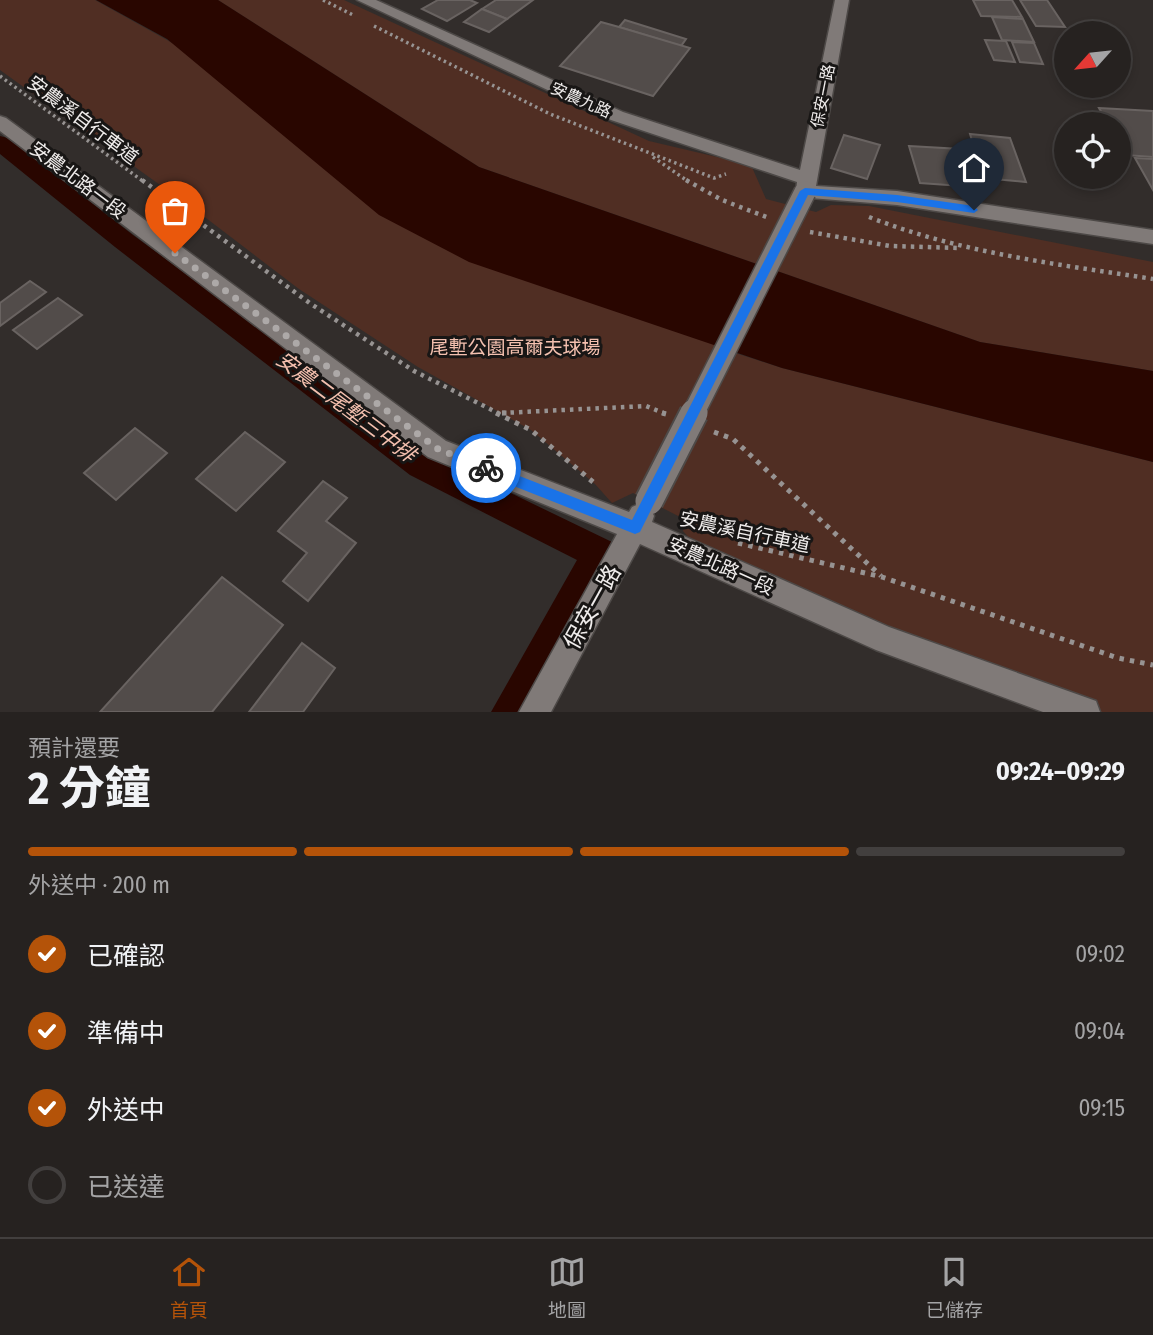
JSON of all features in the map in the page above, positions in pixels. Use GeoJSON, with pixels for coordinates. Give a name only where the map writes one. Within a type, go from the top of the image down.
{"type":"FeatureCollection","features":[{"type":"Feature","properties":{"kind":"street","name":"安農九路"},"geometry":{"type":"LineString","coordinates":[[363,0],[617,116],[806,185],[1153,236]]}},
{"type":"Feature","properties":{"kind":"street","name":"保安一路"},"geometry":{"type":"LineString","coordinates":[[534,712],[649,501],[806,185],[842,0]]}},
{"type":"Feature","properties":{"kind":"street","name":"安農北路一段"},"geometry":{"type":"LineString","coordinates":[[0,122],[438,449],[635,528],[886,640],[1084,712]]}},
{"type":"Feature","properties":{"kind":"path","name":"安農溪自行車道"},"geometry":{"type":"LineString","coordinates":[[0,76],[311,304],[414,371],[531,430],[595,484]]}},
{"type":"Feature","properties":{"kind":"path"},"geometry":{"type":"LineString","coordinates":[[869,217],[894,228],[965,248],[1153,279]]}},
{"type":"Feature","properties":{"kind":"path"},"geometry":{"type":"LineString","coordinates":[[500,413],[646,406],[670,415]]}},
{"type":"Feature","properties":{"kind":"path"},"geometry":{"type":"LineString","coordinates":[[707,430],[733,439],[882,577]]}},
{"type":"Feature","properties":{"kind":"path","name":"安農溪自行車道"},"geometry":{"type":"LineString","coordinates":[[730,541],[882,577],[1118,658],[1153,665]]}},
{"type":"Feature","properties":{"kind":"green space","name":"尾塹公園高爾夫球場"},"geometry":{"type":"Polygon","coordinates":[[[0,0],[95,0],[723,349],[782,368],[1153,462],[1153,712],[1085,712],[700,550],[683,531],[686,520],[633,493],[612,503],[595,484],[531,430],[418,367],[299,289],[206,218],[0,70],[0,0]]]}},
{"type":"Feature","properties":{"kind":"green space"},"geometry":{"type":"Polygon","coordinates":[[[218,0],[344,0],[649,141],[751,165],[766,199],[816,212],[831,205],[869,206],[1153,262],[1153,371],[980,342],[479,167],[218,0]]]}},
{"type":"Feature","properties":{"kind":"shaded area"},"geometry":{"type":"Polygon","coordinates":[[[96,0],[218,0],[479,167],[980,342],[1153,371],[1153,462],[782,368],[469,262],[379,215],[167,39],[96,0]]]}},
{"type":"Feature","properties":{"kind":"building"},"geometry":{"type":"Polygon","coordinates":[[[438,0],[470,0],[477,3],[447,21],[422,9],[438,0]]]}},
{"type":"Feature","properties":{"kind":"building"},"geometry":{"type":"Polygon","coordinates":[[[496,0],[533,0],[507,19],[482,9],[496,0]]]}},
{"type":"Feature","properties":{"kind":"building"},"geometry":{"type":"Polygon","coordinates":[[[973,0],[1012,0],[1022,17],[981,16],[973,0]]]}},
{"type":"Feature","properties":{"kind":"building"},"geometry":{"type":"Polygon","coordinates":[[[1020,0],[1047,0],[1061,21],[1054,21],[1054,27],[1036,26],[1020,0]]]}},
{"type":"Feature","properties":{"kind":"building"},"geometry":{"type":"Polygon","coordinates":[[[482,9],[507,19],[489,32],[464,22],[482,9]]]}},
{"type":"Feature","properties":{"kind":"building"},"geometry":{"type":"Polygon","coordinates":[[[992,17],[1023,19],[1034,42],[1002,40],[992,17]]]}},
{"type":"Feature","properties":{"kind":"building"},"geometry":{"type":"Polygon","coordinates":[[[625,20],[686,39],[681,46],[619,27],[625,20]]]}},
{"type":"Feature","properties":{"kind":"building"},"geometry":{"type":"Polygon","coordinates":[[[601,22],[690,48],[653,96],[560,66],[601,22]]]}},
{"type":"Feature","properties":{"kind":"building"},"geometry":{"type":"Polygon","coordinates":[[[985,40],[1006,41],[1015,62],[994,60],[985,40]]]}},
{"type":"Feature","properties":{"kind":"building"},"geometry":{"type":"Polygon","coordinates":[[[1012,42],[1034,43],[1043,64],[1020,62],[1012,42]]]}},
{"type":"Feature","properties":{"kind":"building"},"geometry":{"type":"Polygon","coordinates":[[[1099,108],[1153,111],[1153,157],[1131,155],[1131,112],[1101,112],[1099,108]]]}},
{"type":"Feature","properties":{"kind":"building"},"geometry":{"type":"Polygon","coordinates":[[[970,134],[1010,138],[1026,182],[983,178],[970,134]]]}},
{"type":"Feature","properties":{"kind":"building"},"geometry":{"type":"Polygon","coordinates":[[[844,135],[880,145],[867,179],[831,168],[844,135]]]}},
{"type":"Feature","properties":{"kind":"building"},"geometry":{"type":"Polygon","coordinates":[[[909,146],[961,149],[975,187],[920,183],[909,146]]]}},
{"type":"Feature","properties":{"kind":"building"},"geometry":{"type":"Polygon","coordinates":[[[1135,158],[1153,159],[1153,190],[1135,158]]]}},
{"type":"Feature","properties":{"kind":"building"},"geometry":{"type":"Polygon","coordinates":[[[30,281],[46,292],[0,326],[0,303],[30,281]]]}},
{"type":"Feature","properties":{"kind":"building"},"geometry":{"type":"Polygon","coordinates":[[[58,298],[82,315],[37,349],[13,330],[58,298]]]}},
{"type":"Feature","properties":{"kind":"building"},"geometry":{"type":"Polygon","coordinates":[[[135,428],[167,453],[116,500],[84,473],[135,428]]]}},
{"type":"Feature","properties":{"kind":"building"},"geometry":{"type":"Polygon","coordinates":[[[245,432],[285,462],[236,511],[196,479],[245,432]]]}},
{"type":"Feature","properties":{"kind":"building"},"geometry":{"type":"Polygon","coordinates":[[[323,481],[347,498],[326,521],[356,543],[308,601],[283,581],[307,553],[278,531],[323,481]]]}},
{"type":"Feature","properties":{"kind":"building"},"geometry":{"type":"Polygon","coordinates":[[[222,577],[283,625],[212,712],[100,712],[222,577]]]}},
{"type":"Feature","properties":{"kind":"building"},"geometry":{"type":"Polygon","coordinates":[[[302,643],[335,668],[303,712],[249,712],[302,643]]]}},
{"type":"Feature","properties":{"kind":"waterway","name":"安農二尾塹三中排"},"geometry":{"type":"LineString","coordinates":[[0,143],[124,241],[421,465],[600,554],[510,712]]}},
{"type":"Feature","properties":{"kind":"way so far"},"geometry":{"type":"LineString","coordinates":[[175,253],[438,449],[486,468]]}},
{"type":"Feature","properties":{"kind":"route"},"geometry":{"type":"LineString","coordinates":[[486,468],[635,528],[805,191],[897,198],[974,210]]}}]}
